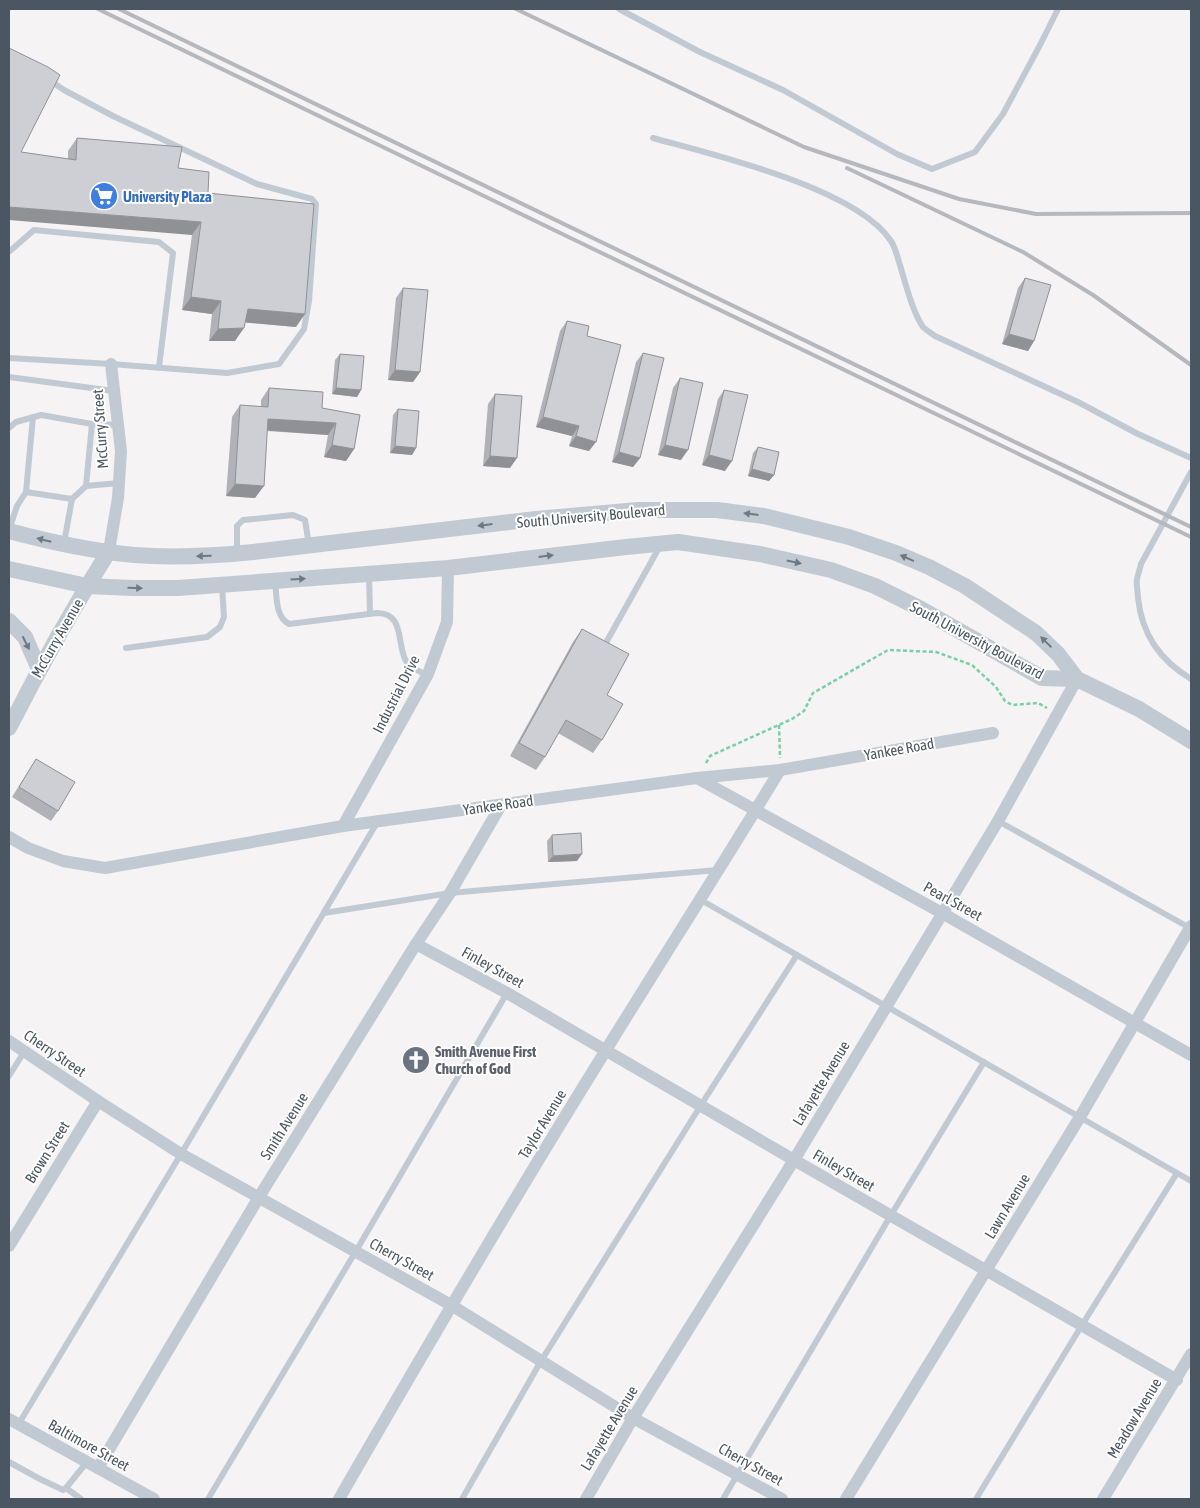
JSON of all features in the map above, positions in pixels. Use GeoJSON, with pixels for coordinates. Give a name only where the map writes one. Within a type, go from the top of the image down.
{"type":"FeatureCollection","features":[{"type":"Feature","properties":{"kind":"street","name":"McCurry Street"},"geometry":{"type":"LineString","coordinates":[[109,551],[118,498],[121,451],[111,364]]}},
{"type":"Feature","properties":{"kind":"street","name":"South University Boulevard"},"geometry":{"type":"LineString","coordinates":[[9,531],[64,544],[134,555],[199,556],[237,554],[536,519],[638,510],[717,510],[764,516],[849,537],[896,553],[965,586],[1036,633],[1058,654],[1077,679]]}},
{"type":"Feature","properties":{"kind":"street","name":"South University Boulevard"},"geometry":{"type":"LineString","coordinates":[[9,569],[87,586],[178,588],[448,568],[678,542],[760,554],[831,570],[875,586],[921,609],[1042,678],[1077,679]]}},
{"type":"Feature","properties":{"kind":"street","name":"McCurry Avenue"},"geometry":{"type":"LineString","coordinates":[[9,728],[39,669],[109,551]]}},
{"type":"Feature","properties":{"kind":"street","name":"Industrial Drive"},"geometry":{"type":"LineString","coordinates":[[343,826],[427,676],[447,622],[448,568]]}},
{"type":"Feature","properties":{"kind":"street"},"geometry":{"type":"LineString","coordinates":[[9,620],[24,637],[39,669]]}},
{"type":"Feature","properties":{"kind":"street","name":"Lafayette Avenue"},"geometry":{"type":"LineString","coordinates":[[586,1499],[794,1160],[998,821],[1077,679]]}},
{"type":"Feature","properties":{"kind":"street"},"geometry":{"type":"LineString","coordinates":[[1077,679],[1139,710],[1191,741]]}},
{"type":"Feature","properties":{"kind":"street","name":"Yankee Road"},"geometry":{"type":"LineString","coordinates":[[9,837],[28,848],[63,861],[105,868],[343,826],[698,778],[780,770],[993,732]]}},
{"type":"Feature","properties":{"kind":"street","name":"Taylor Avenue"},"geometry":{"type":"LineString","coordinates":[[339,1499],[451,1305],[605,1050],[780,770]]}},
{"type":"Feature","properties":{"kind":"street","name":"Pearl Street"},"geometry":{"type":"LineString","coordinates":[[698,778],[942,913],[1191,1055]]}},
{"type":"Feature","properties":{"kind":"street","name":"Smith Avenue"},"geometry":{"type":"LineString","coordinates":[[92,1465],[416,944],[450,893],[501,805]]}},
{"type":"Feature","properties":{"kind":"street","name":"Lawn Avenue"},"geometry":{"type":"LineString","coordinates":[[846,1499],[1080,1117],[1191,927]]}},
{"type":"Feature","properties":{"kind":"street","name":"Finley Street"},"geometry":{"type":"LineString","coordinates":[[416,944],[507,993],[1177,1380]]}},
{"type":"Feature","properties":{"kind":"street","name":"Cherry Street"},"geometry":{"type":"LineString","coordinates":[[9,1041],[98,1101],[182,1154],[451,1305],[634,1418],[782,1499]]}},
{"type":"Feature","properties":{"kind":"street","name":"Brown Street"},"geometry":{"type":"LineString","coordinates":[[9,1246],[98,1101]]}},
{"type":"Feature","properties":{"kind":"street","name":"Meadow Avenue"},"geometry":{"type":"LineString","coordinates":[[1103,1499],[1177,1380],[1191,1354]]}},
{"type":"Feature","properties":{"kind":"street","name":"Baltimore Street"},"geometry":{"type":"LineString","coordinates":[[11,1421],[92,1465],[138,1495],[154,1499]]}},
{"type":"Feature","properties":{"kind":"lane"},"geometry":{"type":"LineString","coordinates":[[620,9],[700,52],[783,90],[897,154],[932,169],[975,152],[1003,114],[1058,9]]}},
{"type":"Feature","properties":{"kind":"lane"},"geometry":{"type":"LineString","coordinates":[[9,358],[227,373],[279,364],[304,329],[309,301],[316,204],[312,199],[258,184],[113,116],[64,90],[40,74]]}},
{"type":"Feature","properties":{"kind":"lane"},"geometry":{"type":"LineString","coordinates":[[653,138],[743,164],[818,190],[858,211],[884,231],[893,244],[916,315],[924,328],[935,336],[1078,402],[1136,433],[1191,458]]}},
{"type":"Feature","properties":{"kind":"lane"},"geometry":{"type":"LineString","coordinates":[[9,252],[34,230],[158,242],[173,253],[159,367]]}},
{"type":"Feature","properties":{"kind":"lane"},"geometry":{"type":"LineString","coordinates":[[9,377],[114,390]]}},
{"type":"Feature","properties":{"kind":"lane"},"geometry":{"type":"LineString","coordinates":[[9,428],[16,422],[41,415],[92,424],[118,425]]}},
{"type":"Feature","properties":{"kind":"lane"},"geometry":{"type":"LineString","coordinates":[[9,531],[17,506],[26,492],[33,417]]}},
{"type":"Feature","properties":{"kind":"lane"},"geometry":{"type":"LineString","coordinates":[[86,486],[92,424]]}},
{"type":"Feature","properties":{"kind":"lane"},"geometry":{"type":"LineString","coordinates":[[1191,472],[1141,564],[1136,580],[1142,624],[1161,656],[1177,671],[1191,679]]}},
{"type":"Feature","properties":{"kind":"lane"},"geometry":{"type":"LineString","coordinates":[[64,544],[72,499],[86,486],[119,483]]}},
{"type":"Feature","properties":{"kind":"lane"},"geometry":{"type":"LineString","coordinates":[[26,492],[72,499]]}},
{"type":"Feature","properties":{"kind":"lane"},"geometry":{"type":"LineString","coordinates":[[237,554],[236,526],[243,520],[293,515],[305,520],[309,546]]}},
{"type":"Feature","properties":{"kind":"lane"},"geometry":{"type":"LineString","coordinates":[[602,649],[662,544]]}},
{"type":"Feature","properties":{"kind":"lane"},"geometry":{"type":"LineString","coordinates":[[369,574],[370,613]]}},
{"type":"Feature","properties":{"kind":"lane"},"geometry":{"type":"LineString","coordinates":[[275,581],[279,615],[289,624],[370,613],[382,613],[393,618],[404,658],[409,665],[427,676]]}},
{"type":"Feature","properties":{"kind":"lane"},"geometry":{"type":"LineString","coordinates":[[126,648],[207,637],[220,627],[224,617],[222,585]]}},
{"type":"Feature","properties":{"kind":"lane"},"geometry":{"type":"LineString","coordinates":[[11,1421],[182,1154],[378,821]]}},
{"type":"Feature","properties":{"kind":"lane"},"geometry":{"type":"LineString","coordinates":[[998,821],[1191,927]]}},
{"type":"Feature","properties":{"kind":"lane"},"geometry":{"type":"LineString","coordinates":[[324,913],[450,893],[719,870]]}},
{"type":"Feature","properties":{"kind":"lane"},"geometry":{"type":"LineString","coordinates":[[700,900],[1191,1181]]}},
{"type":"Feature","properties":{"kind":"lane"},"geometry":{"type":"LineString","coordinates":[[462,1499],[541,1361],[797,955]]}},
{"type":"Feature","properties":{"kind":"lane"},"geometry":{"type":"LineString","coordinates":[[208,1499],[507,993]]}},
{"type":"Feature","properties":{"kind":"lane"},"geometry":{"type":"LineString","coordinates":[[9,1076],[24,1052]]}},
{"type":"Feature","properties":{"kind":"lane"},"geometry":{"type":"LineString","coordinates":[[723,1499],[890,1215],[984,1062]]}},
{"type":"Feature","properties":{"kind":"lane"},"geometry":{"type":"LineString","coordinates":[[976,1499],[1177,1173]]}},
{"type":"Feature","properties":{"kind":"lane"},"geometry":{"type":"LineString","coordinates":[[9,1462],[62,1490],[92,1465]]}},
{"type":"Feature","properties":{"kind":"lane"},"geometry":{"type":"LineString","coordinates":[[66,1488],[81,1499]]}},
{"type":"Feature","properties":{"kind":"path"},"geometry":{"type":"LineString","coordinates":[[698,778],[710,756],[792,719],[804,711],[813,694],[888,650],[936,652],[972,665],[996,687],[1005,701],[1012,705],[1038,703],[1057,714]]}},
{"type":"Feature","properties":{"kind":"path"},"geometry":{"type":"LineString","coordinates":[[780,724],[780,770]]}},
{"type":"Feature","properties":{"kind":"building","name":"University Plaza"},"geometry":{"type":"Polygon","coordinates":[[[9,48],[60,75],[21,152],[76,160],[77,138],[182,147],[178,168],[209,172],[208,193],[314,204],[305,314],[248,309],[244,328],[218,329],[221,301],[191,297],[201,222],[9,207],[9,48]]]}},
{"type":"Feature","properties":{"kind":"building"},"geometry":{"type":"Polygon","coordinates":[[[1025,278],[1051,285],[1034,341],[1009,334],[1025,278]]]}},
{"type":"Feature","properties":{"kind":"building"},"geometry":{"type":"Polygon","coordinates":[[[403,288],[428,290],[420,372],[395,370],[403,288]]]}},
{"type":"Feature","properties":{"kind":"building"},"geometry":{"type":"Polygon","coordinates":[[[567,321],[589,326],[587,336],[621,345],[596,442],[576,436],[579,426],[543,417],[567,321]]]}},
{"type":"Feature","properties":{"kind":"building"},"geometry":{"type":"Polygon","coordinates":[[[643,353],[664,358],[640,458],[619,452],[643,353]]]}},
{"type":"Feature","properties":{"kind":"building"},"geometry":{"type":"Polygon","coordinates":[[[340,354],[364,356],[361,390],[336,388],[340,354]]]}},
{"type":"Feature","properties":{"kind":"building"},"geometry":{"type":"Polygon","coordinates":[[[680,378],[703,383],[688,450],[665,445],[680,378]]]}},
{"type":"Feature","properties":{"kind":"building"},"geometry":{"type":"Polygon","coordinates":[[[269,388],[323,392],[322,408],[360,415],[354,449],[332,445],[336,423],[268,419],[264,486],[235,484],[240,405],[268,407],[269,388]]]}},
{"type":"Feature","properties":{"kind":"building"},"geometry":{"type":"Polygon","coordinates":[[[724,390],[748,395],[732,461],[709,455],[724,390]]]}},
{"type":"Feature","properties":{"kind":"building"},"geometry":{"type":"Polygon","coordinates":[[[495,394],[522,396],[517,458],[490,456],[495,394]]]}},
{"type":"Feature","properties":{"kind":"building"},"geometry":{"type":"Polygon","coordinates":[[[398,409],[419,411],[416,448],[395,446],[398,409]]]}},
{"type":"Feature","properties":{"kind":"building"},"geometry":{"type":"Polygon","coordinates":[[[758,447],[779,452],[774,475],[752,469],[758,447]]]}},
{"type":"Feature","properties":{"kind":"building"},"geometry":{"type":"Polygon","coordinates":[[[582,629],[629,654],[607,695],[623,704],[602,740],[566,720],[545,757],[519,743],[582,629]]]}},
{"type":"Feature","properties":{"kind":"building"},"geometry":{"type":"Polygon","coordinates":[[[36,759],[75,782],[58,811],[19,787],[36,759]]]}},
{"type":"Feature","properties":{"kind":"building"},"geometry":{"type":"Polygon","coordinates":[[[581,833],[582,854],[553,856],[552,835],[581,833]]]}},
{"type":"Feature","properties":{"kind":"railway"},"geometry":{"type":"LineString","coordinates":[[98,9],[1191,537]]}},
{"type":"Feature","properties":{"kind":"railway"},"geometry":{"type":"LineString","coordinates":[[119,9],[1191,527]]}},
{"type":"Feature","properties":{"kind":"railway"},"geometry":{"type":"LineString","coordinates":[[516,9],[804,147],[959,199],[1036,214],[1191,213]]}},
{"type":"Feature","properties":{"kind":"railway"},"geometry":{"type":"LineString","coordinates":[[847,168],[1023,252],[1093,295],[1191,365]]}},
{"type":"Feature","properties":{"kind":"place","name":"University Plaza"},"geometry":{"type":"Point","coordinates":[104,196]}},
{"type":"Feature","properties":{"kind":"place","name":"Smith Avenue First Church of God"},"geometry":{"type":"Point","coordinates":[416,1060]}}]}
